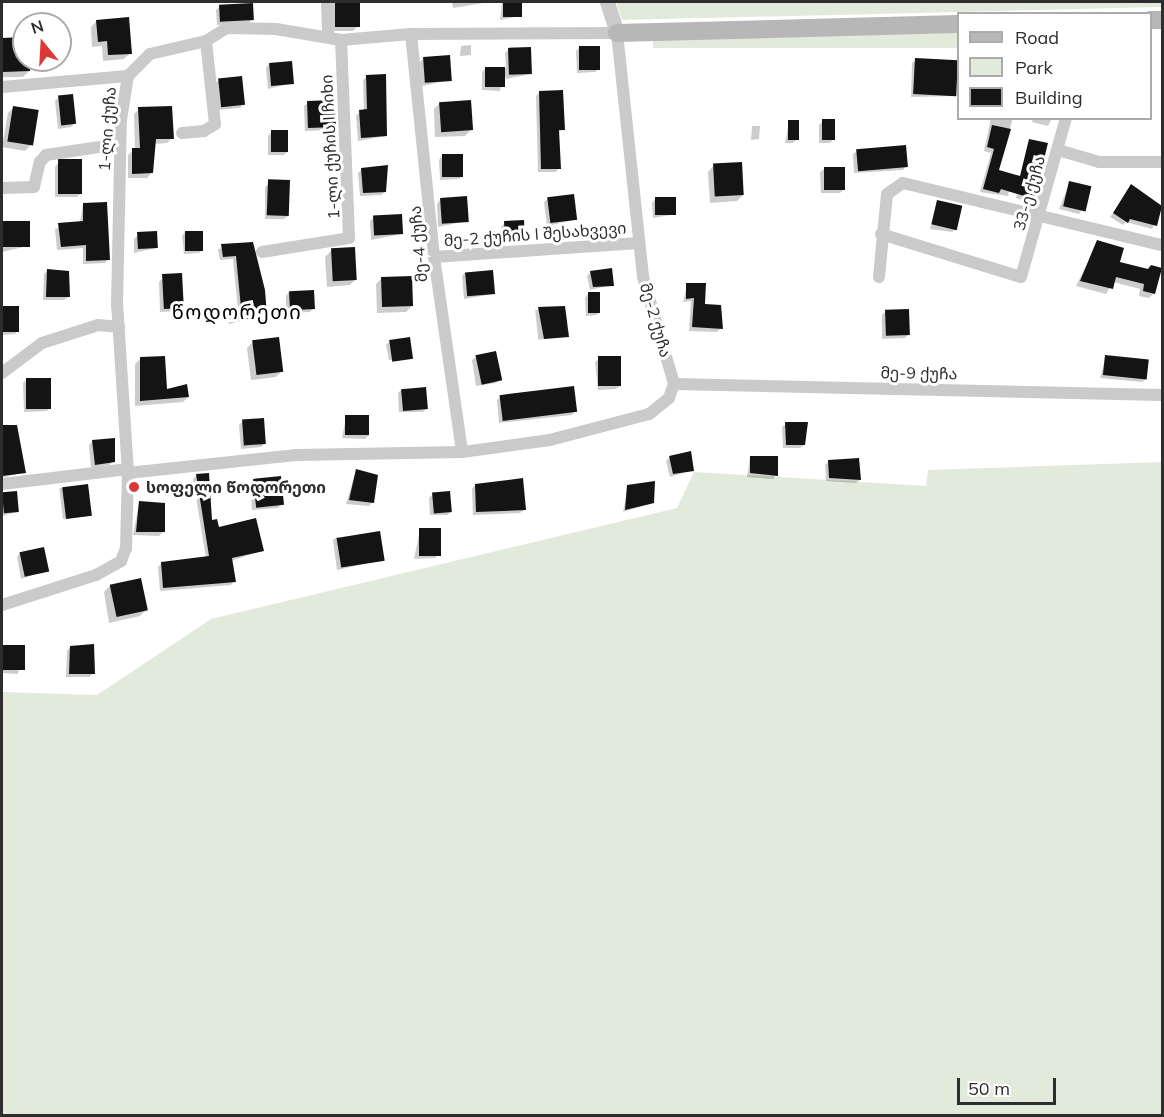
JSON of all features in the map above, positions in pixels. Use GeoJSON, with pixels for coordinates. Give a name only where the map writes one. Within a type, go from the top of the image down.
{"type":"FeatureCollection","features":[{"type":"Feature","properties":{"kind":"main road"},"geometry":{"type":"LineString","coordinates":[[617,33],[957,24]]}},
{"type":"Feature","properties":{"kind":"street"},"geometry":{"type":"LineString","coordinates":[[327,2],[328,36]]}},
{"type":"Feature","properties":{"kind":"street"},"geometry":{"type":"LineString","coordinates":[[607,2],[617,33]]}},
{"type":"Feature","properties":{"kind":"street","name":"1-ლი ქუჩა"},"geometry":{"type":"LineString","coordinates":[[2,605],[96,575],[120,561],[126,548],[128,471],[119,327],[120,144],[128,76],[150,54],[206,41],[227,28],[276,29],[341,40],[411,34],[617,33]]}},
{"type":"Feature","properties":{"kind":"street","name":"მე-2 ქუჩა"},"geometry":{"type":"LineString","coordinates":[[617,33],[643,277],[674,384]]}},
{"type":"Feature","properties":{"kind":"street","name":"მე-4 ქუჩა"},"geometry":{"type":"LineString","coordinates":[[411,34],[434,257],[462,452]]}},
{"type":"Feature","properties":{"kind":"street","name":"1-ლი ქუჩის I ჩიხი"},"geometry":{"type":"LineString","coordinates":[[262,252],[349,238],[341,40]]}},
{"type":"Feature","properties":{"kind":"street"},"geometry":{"type":"LineString","coordinates":[[182,133],[204,131],[214,124],[206,41]]}},
{"type":"Feature","properties":{"kind":"street"},"geometry":{"type":"LineString","coordinates":[[2,87],[128,76]]}},
{"type":"Feature","properties":{"kind":"street","name":"33-ე ქუჩა"},"geometry":{"type":"LineString","coordinates":[[881,234],[1021,277],[1066,120]]}},
{"type":"Feature","properties":{"kind":"street"},"geometry":{"type":"LineString","coordinates":[[2,188],[34,187],[40,162],[46,155],[120,144]]}},
{"type":"Feature","properties":{"kind":"street"},"geometry":{"type":"LineString","coordinates":[[1058,150],[1099,162],[1162,162]]}},
{"type":"Feature","properties":{"kind":"street"},"geometry":{"type":"LineString","coordinates":[[879,278],[881,234],[887,194],[903,183],[1162,245]]}},
{"type":"Feature","properties":{"kind":"street","name":"მე-2 ქუჩის I შესახვევი"},"geometry":{"type":"LineString","coordinates":[[434,257],[639,243]]}},
{"type":"Feature","properties":{"kind":"street"},"geometry":{"type":"LineString","coordinates":[[2,373],[42,343],[98,325],[119,327]]}},
{"type":"Feature","properties":{"kind":"street"},"geometry":{"type":"LineString","coordinates":[[2,484],[296,455],[462,452],[550,440],[649,414],[669,398],[674,384]]}},
{"type":"Feature","properties":{"kind":"street","name":"მე-9 ქუჩა"},"geometry":{"type":"LineString","coordinates":[[674,384],[1162,395]]}},
{"type":"Feature","properties":{"kind":"green space"},"geometry":{"type":"Polygon","coordinates":[[[616,2],[1162,2],[1162,7],[622,20],[616,2]]]}},
{"type":"Feature","properties":{"kind":"green space"},"geometry":{"type":"Polygon","coordinates":[[[653,31],[957,31],[957,48],[653,48],[653,31]]]}},
{"type":"Feature","properties":{"kind":"green space"},"geometry":{"type":"Polygon","coordinates":[[[1162,462],[1162,1115],[2,1115],[2,692],[97,695],[211,619],[677,508],[694,472],[926,486],[928,470],[1162,462]]]}},
{"type":"Feature","properties":{"kind":"building"},"geometry":{"type":"Polygon","coordinates":[[[335,2],[360,2],[360,27],[335,27],[335,2]]]}},
{"type":"Feature","properties":{"kind":"building"},"geometry":{"type":"Polygon","coordinates":[[[503,2],[522,2],[522,17],[503,17],[503,2]]]}},
{"type":"Feature","properties":{"kind":"building"},"geometry":{"type":"Polygon","coordinates":[[[253,3],[254,20],[220,22],[219,5],[253,3]]]}},
{"type":"Feature","properties":{"kind":"building"},"geometry":{"type":"Polygon","coordinates":[[[129,17],[132,54],[108,55],[107,41],[98,42],[96,20],[129,17]]]}},
{"type":"Feature","properties":{"kind":"building"},"geometry":{"type":"Polygon","coordinates":[[[2,38],[12,38],[12,72],[3,72],[2,38]]]}},
{"type":"Feature","properties":{"kind":"building"},"geometry":{"type":"Polygon","coordinates":[[[579,46],[600,46],[600,70],[579,70],[579,46]]]}},
{"type":"Feature","properties":{"kind":"building"},"geometry":{"type":"Polygon","coordinates":[[[531,47],[532,74],[509,75],[508,48],[531,47]]]}},
{"type":"Feature","properties":{"kind":"building"},"geometry":{"type":"Polygon","coordinates":[[[450,55],[452,81],[425,83],[423,57],[450,55]]]}},
{"type":"Feature","properties":{"kind":"building"},"geometry":{"type":"Polygon","coordinates":[[[915,58],[957,60],[956,96],[913,94],[915,58]]]}},
{"type":"Feature","properties":{"kind":"building"},"geometry":{"type":"Polygon","coordinates":[[[292,61],[294,84],[271,86],[269,63],[292,61]]]}},
{"type":"Feature","properties":{"kind":"building"},"geometry":{"type":"Polygon","coordinates":[[[485,67],[505,67],[505,87],[485,87],[485,67]]]}},
{"type":"Feature","properties":{"kind":"building"},"geometry":{"type":"Polygon","coordinates":[[[386,74],[387,136],[361,138],[359,110],[367,109],[366,75],[386,74]]]}},
{"type":"Feature","properties":{"kind":"building"},"geometry":{"type":"Polygon","coordinates":[[[242,76],[245,105],[221,107],[218,79],[242,76]]]}},
{"type":"Feature","properties":{"kind":"building"},"geometry":{"type":"Polygon","coordinates":[[[563,90],[565,130],[559,130],[561,169],[541,169],[539,91],[563,90]]]}},
{"type":"Feature","properties":{"kind":"building"},"geometry":{"type":"Polygon","coordinates":[[[73,94],[76,124],[61,125],[58,96],[73,94]]]}},
{"type":"Feature","properties":{"kind":"building"},"geometry":{"type":"Polygon","coordinates":[[[335,100],[336,127],[308,128],[307,101],[335,100]]]}},
{"type":"Feature","properties":{"kind":"building"},"geometry":{"type":"Polygon","coordinates":[[[471,100],[473,130],[441,132],[439,102],[471,100]]]}},
{"type":"Feature","properties":{"kind":"building"},"geometry":{"type":"Polygon","coordinates":[[[13,106],[39,110],[33,146],[7,142],[13,106]]]}},
{"type":"Feature","properties":{"kind":"building"},"geometry":{"type":"Polygon","coordinates":[[[172,106],[174,139],[156,139],[153,173],[132,174],[132,148],[140,148],[138,107],[172,106]]]}},
{"type":"Feature","properties":{"kind":"building"},"geometry":{"type":"Polygon","coordinates":[[[822,119],[835,119],[835,140],[822,140],[822,119]]]}},
{"type":"Feature","properties":{"kind":"building"},"geometry":{"type":"Polygon","coordinates":[[[788,120],[799,120],[799,140],[788,140],[788,120]]]}},
{"type":"Feature","properties":{"kind":"building"},"geometry":{"type":"Polygon","coordinates":[[[992,125],[1011,129],[999,170],[1020,176],[1029,139],[1048,143],[1034,199],[1001,189],[999,193],[983,189],[994,149],[987,147],[992,125]]]}},
{"type":"Feature","properties":{"kind":"building"},"geometry":{"type":"Polygon","coordinates":[[[271,130],[288,130],[288,152],[271,152],[271,130]]]}},
{"type":"Feature","properties":{"kind":"building"},"geometry":{"type":"Polygon","coordinates":[[[906,145],[908,167],[858,171],[856,149],[906,145]]]}},
{"type":"Feature","properties":{"kind":"building"},"geometry":{"type":"Polygon","coordinates":[[[442,154],[463,154],[463,177],[442,177],[442,154]]]}},
{"type":"Feature","properties":{"kind":"building"},"geometry":{"type":"Polygon","coordinates":[[[58,159],[82,159],[82,194],[58,194],[58,159]]]}},
{"type":"Feature","properties":{"kind":"building"},"geometry":{"type":"Polygon","coordinates":[[[742,162],[744,195],[715,196],[713,164],[742,162]]]}},
{"type":"Feature","properties":{"kind":"building"},"geometry":{"type":"Polygon","coordinates":[[[388,165],[386,192],[363,193],[361,168],[388,165]]]}},
{"type":"Feature","properties":{"kind":"building"},"geometry":{"type":"Polygon","coordinates":[[[824,167],[845,167],[845,190],[824,190],[824,167]]]}},
{"type":"Feature","properties":{"kind":"building"},"geometry":{"type":"Polygon","coordinates":[[[268,179],[290,180],[289,216],[267,215],[268,179]]]}},
{"type":"Feature","properties":{"kind":"building"},"geometry":{"type":"Polygon","coordinates":[[[1069,181],[1091,186],[1086,212],[1063,206],[1069,181]]]}},
{"type":"Feature","properties":{"kind":"building"},"geometry":{"type":"Polygon","coordinates":[[[1131,184],[1162,206],[1157,226],[1130,219],[1128,223],[1113,213],[1131,184]]]}},
{"type":"Feature","properties":{"kind":"building"},"geometry":{"type":"Polygon","coordinates":[[[574,194],[577,220],[550,223],[547,197],[574,194]]]}},
{"type":"Feature","properties":{"kind":"building"},"geometry":{"type":"Polygon","coordinates":[[[467,196],[469,222],[442,224],[440,198],[467,196]]]}},
{"type":"Feature","properties":{"kind":"building"},"geometry":{"type":"Polygon","coordinates":[[[655,197],[676,197],[676,215],[655,215],[655,197]]]}},
{"type":"Feature","properties":{"kind":"building"},"geometry":{"type":"Polygon","coordinates":[[[937,200],[962,206],[957,230],[931,224],[937,200]]]}},
{"type":"Feature","properties":{"kind":"building"},"geometry":{"type":"Polygon","coordinates":[[[107,202],[110,260],[86,261],[86,245],[61,247],[58,223],[83,221],[83,203],[107,202]]]}},
{"type":"Feature","properties":{"kind":"building"},"geometry":{"type":"Polygon","coordinates":[[[402,214],[403,234],[374,235],[373,216],[402,214]]]}},
{"type":"Feature","properties":{"kind":"building"},"geometry":{"type":"Polygon","coordinates":[[[524,220],[525,237],[505,238],[504,221],[524,220]]]}},
{"type":"Feature","properties":{"kind":"building"},"geometry":{"type":"Polygon","coordinates":[[[2,221],[30,221],[30,247],[2,247],[2,221]]]}},
{"type":"Feature","properties":{"kind":"building"},"geometry":{"type":"Polygon","coordinates":[[[157,231],[158,248],[138,249],[137,232],[157,231]]]}},
{"type":"Feature","properties":{"kind":"building"},"geometry":{"type":"Polygon","coordinates":[[[185,231],[203,231],[203,251],[185,251],[185,231]]]}},
{"type":"Feature","properties":{"kind":"building"},"geometry":{"type":"Polygon","coordinates":[[[1097,240],[1124,248],[1120,262],[1148,269],[1151,265],[1162,268],[1155,294],[1143,291],[1144,284],[1116,277],[1113,289],[1080,281],[1097,240]]]}},
{"type":"Feature","properties":{"kind":"building"},"geometry":{"type":"Polygon","coordinates":[[[253,242],[265,290],[267,316],[232,321],[230,310],[241,308],[236,256],[223,257],[221,244],[253,242]]]}},
{"type":"Feature","properties":{"kind":"building"},"geometry":{"type":"Polygon","coordinates":[[[355,247],[357,280],[333,281],[331,248],[355,247]]]}},
{"type":"Feature","properties":{"kind":"building"},"geometry":{"type":"Polygon","coordinates":[[[612,268],[614,286],[593,287],[590,271],[612,268]]]}},
{"type":"Feature","properties":{"kind":"building"},"geometry":{"type":"Polygon","coordinates":[[[47,269],[69,271],[70,297],[46,297],[47,269]]]}},
{"type":"Feature","properties":{"kind":"building"},"geometry":{"type":"Polygon","coordinates":[[[493,270],[495,294],[467,296],[465,272],[493,270]]]}},
{"type":"Feature","properties":{"kind":"building"},"geometry":{"type":"Polygon","coordinates":[[[182,273],[184,308],[164,309],[162,274],[182,273]]]}},
{"type":"Feature","properties":{"kind":"building"},"geometry":{"type":"Polygon","coordinates":[[[412,276],[413,306],[382,307],[381,277],[412,276]]]}},
{"type":"Feature","properties":{"kind":"building"},"geometry":{"type":"Polygon","coordinates":[[[686,283],[706,283],[705,304],[721,305],[723,329],[692,327],[694,298],[686,299],[686,283]]]}},
{"type":"Feature","properties":{"kind":"building"},"geometry":{"type":"Polygon","coordinates":[[[314,290],[315,309],[290,310],[289,291],[314,290]]]}},
{"type":"Feature","properties":{"kind":"building"},"geometry":{"type":"Polygon","coordinates":[[[588,292],[600,292],[600,313],[588,313],[588,292]]]}},
{"type":"Feature","properties":{"kind":"building"},"geometry":{"type":"Polygon","coordinates":[[[2,306],[19,306],[19,332],[2,332],[2,306]]]}},
{"type":"Feature","properties":{"kind":"building"},"geometry":{"type":"Polygon","coordinates":[[[565,306],[569,337],[544,339],[538,307],[565,306]]]}},
{"type":"Feature","properties":{"kind":"building"},"geometry":{"type":"Polygon","coordinates":[[[909,309],[910,335],[886,336],[885,310],[909,309]]]}},
{"type":"Feature","properties":{"kind":"building"},"geometry":{"type":"Polygon","coordinates":[[[279,337],[283,372],[256,375],[252,340],[279,337]]]}},
{"type":"Feature","properties":{"kind":"building"},"geometry":{"type":"Polygon","coordinates":[[[410,337],[413,359],[392,362],[389,340],[410,337]]]}},
{"type":"Feature","properties":{"kind":"building"},"geometry":{"type":"Polygon","coordinates":[[[496,351],[502,380],[482,385],[475,355],[496,351]]]}},
{"type":"Feature","properties":{"kind":"building"},"geometry":{"type":"Polygon","coordinates":[[[1105,355],[1149,360],[1147,379],[1103,375],[1105,355]]]}},
{"type":"Feature","properties":{"kind":"building"},"geometry":{"type":"Polygon","coordinates":[[[165,356],[167,389],[187,384],[189,397],[140,401],[140,357],[165,356]]]}},
{"type":"Feature","properties":{"kind":"building"},"geometry":{"type":"Polygon","coordinates":[[[598,356],[621,356],[621,386],[598,386],[598,356]]]}},
{"type":"Feature","properties":{"kind":"building"},"geometry":{"type":"Polygon","coordinates":[[[26,378],[51,378],[51,409],[26,409],[26,378]]]}},
{"type":"Feature","properties":{"kind":"building"},"geometry":{"type":"Polygon","coordinates":[[[574,386],[577,412],[503,421],[500,395],[574,386]]]}},
{"type":"Feature","properties":{"kind":"building"},"geometry":{"type":"Polygon","coordinates":[[[426,387],[428,409],[403,411],[401,389],[426,387]]]}},
{"type":"Feature","properties":{"kind":"building"},"geometry":{"type":"Polygon","coordinates":[[[345,415],[369,415],[369,435],[345,435],[345,415]]]}},
{"type":"Feature","properties":{"kind":"building"},"geometry":{"type":"Polygon","coordinates":[[[264,418],[266,444],[244,445],[242,420],[264,418]]]}},
{"type":"Feature","properties":{"kind":"building"},"geometry":{"type":"Polygon","coordinates":[[[785,422],[808,422],[805,445],[786,445],[785,422]]]}},
{"type":"Feature","properties":{"kind":"building"},"geometry":{"type":"Polygon","coordinates":[[[2,425],[17,425],[26,473],[2,476],[2,425]]]}},
{"type":"Feature","properties":{"kind":"building"},"geometry":{"type":"Polygon","coordinates":[[[115,438],[115,462],[95,465],[92,440],[115,438]]]}},
{"type":"Feature","properties":{"kind":"building"},"geometry":{"type":"Polygon","coordinates":[[[691,451],[694,471],[673,474],[669,456],[691,451]]]}},
{"type":"Feature","properties":{"kind":"building"},"geometry":{"type":"Polygon","coordinates":[[[750,456],[778,456],[778,476],[750,473],[750,456]]]}},
{"type":"Feature","properties":{"kind":"building"},"geometry":{"type":"Polygon","coordinates":[[[859,458],[861,480],[829,478],[828,460],[859,458]]]}},
{"type":"Feature","properties":{"kind":"building"},"geometry":{"type":"Polygon","coordinates":[[[356,469],[378,475],[374,503],[349,500],[356,469]]]}},
{"type":"Feature","properties":{"kind":"building"},"geometry":{"type":"Polygon","coordinates":[[[209,473],[212,520],[217,519],[219,527],[256,518],[264,551],[232,558],[236,582],[163,588],[161,562],[209,556],[196,474],[209,473]]]}},
{"type":"Feature","properties":{"kind":"building"},"geometry":{"type":"Polygon","coordinates":[[[281,476],[284,505],[256,508],[253,479],[281,476]]]}},
{"type":"Feature","properties":{"kind":"building"},"geometry":{"type":"Polygon","coordinates":[[[523,478],[526,510],[476,512],[475,484],[523,478]]]}},
{"type":"Feature","properties":{"kind":"building"},"geometry":{"type":"Polygon","coordinates":[[[655,481],[654,503],[625,510],[627,485],[655,481]]]}},
{"type":"Feature","properties":{"kind":"building"},"geometry":{"type":"Polygon","coordinates":[[[88,484],[92,516],[66,519],[62,487],[88,484]]]}},
{"type":"Feature","properties":{"kind":"building"},"geometry":{"type":"Polygon","coordinates":[[[17,491],[19,512],[4,513],[2,492],[17,491]]]}},
{"type":"Feature","properties":{"kind":"building"},"geometry":{"type":"Polygon","coordinates":[[[450,491],[452,512],[434,513],[432,493],[450,491]]]}},
{"type":"Feature","properties":{"kind":"building"},"geometry":{"type":"Polygon","coordinates":[[[139,501],[165,503],[165,532],[136,532],[139,501]]]}},
{"type":"Feature","properties":{"kind":"building"},"geometry":{"type":"Polygon","coordinates":[[[419,528],[441,528],[441,556],[419,556],[419,528]]]}},
{"type":"Feature","properties":{"kind":"building"},"geometry":{"type":"Polygon","coordinates":[[[380,531],[385,561],[341,568],[337,538],[380,531]]]}},
{"type":"Feature","properties":{"kind":"building"},"geometry":{"type":"Polygon","coordinates":[[[44,547],[49,571],[25,577],[20,552],[44,547]]]}},
{"type":"Feature","properties":{"kind":"building"},"geometry":{"type":"Polygon","coordinates":[[[141,578],[148,610],[117,617],[110,585],[141,578]]]}},
{"type":"Feature","properties":{"kind":"building"},"geometry":{"type":"Polygon","coordinates":[[[94,644],[95,674],[69,674],[70,646],[94,644]]]}},
{"type":"Feature","properties":{"kind":"building"},"geometry":{"type":"Polygon","coordinates":[[[2,645],[25,645],[25,670],[2,670],[2,645]]]}},
{"type":"Feature","properties":{"kind":"place","name":"სოფელი წოდორეთი"},"geometry":{"type":"Point","coordinates":[134,487]}},
{"type":"Feature","properties":{"kind":"district","name":"წოდორეთი"},"geometry":{"type":"Point","coordinates":[237,311]}}]}
